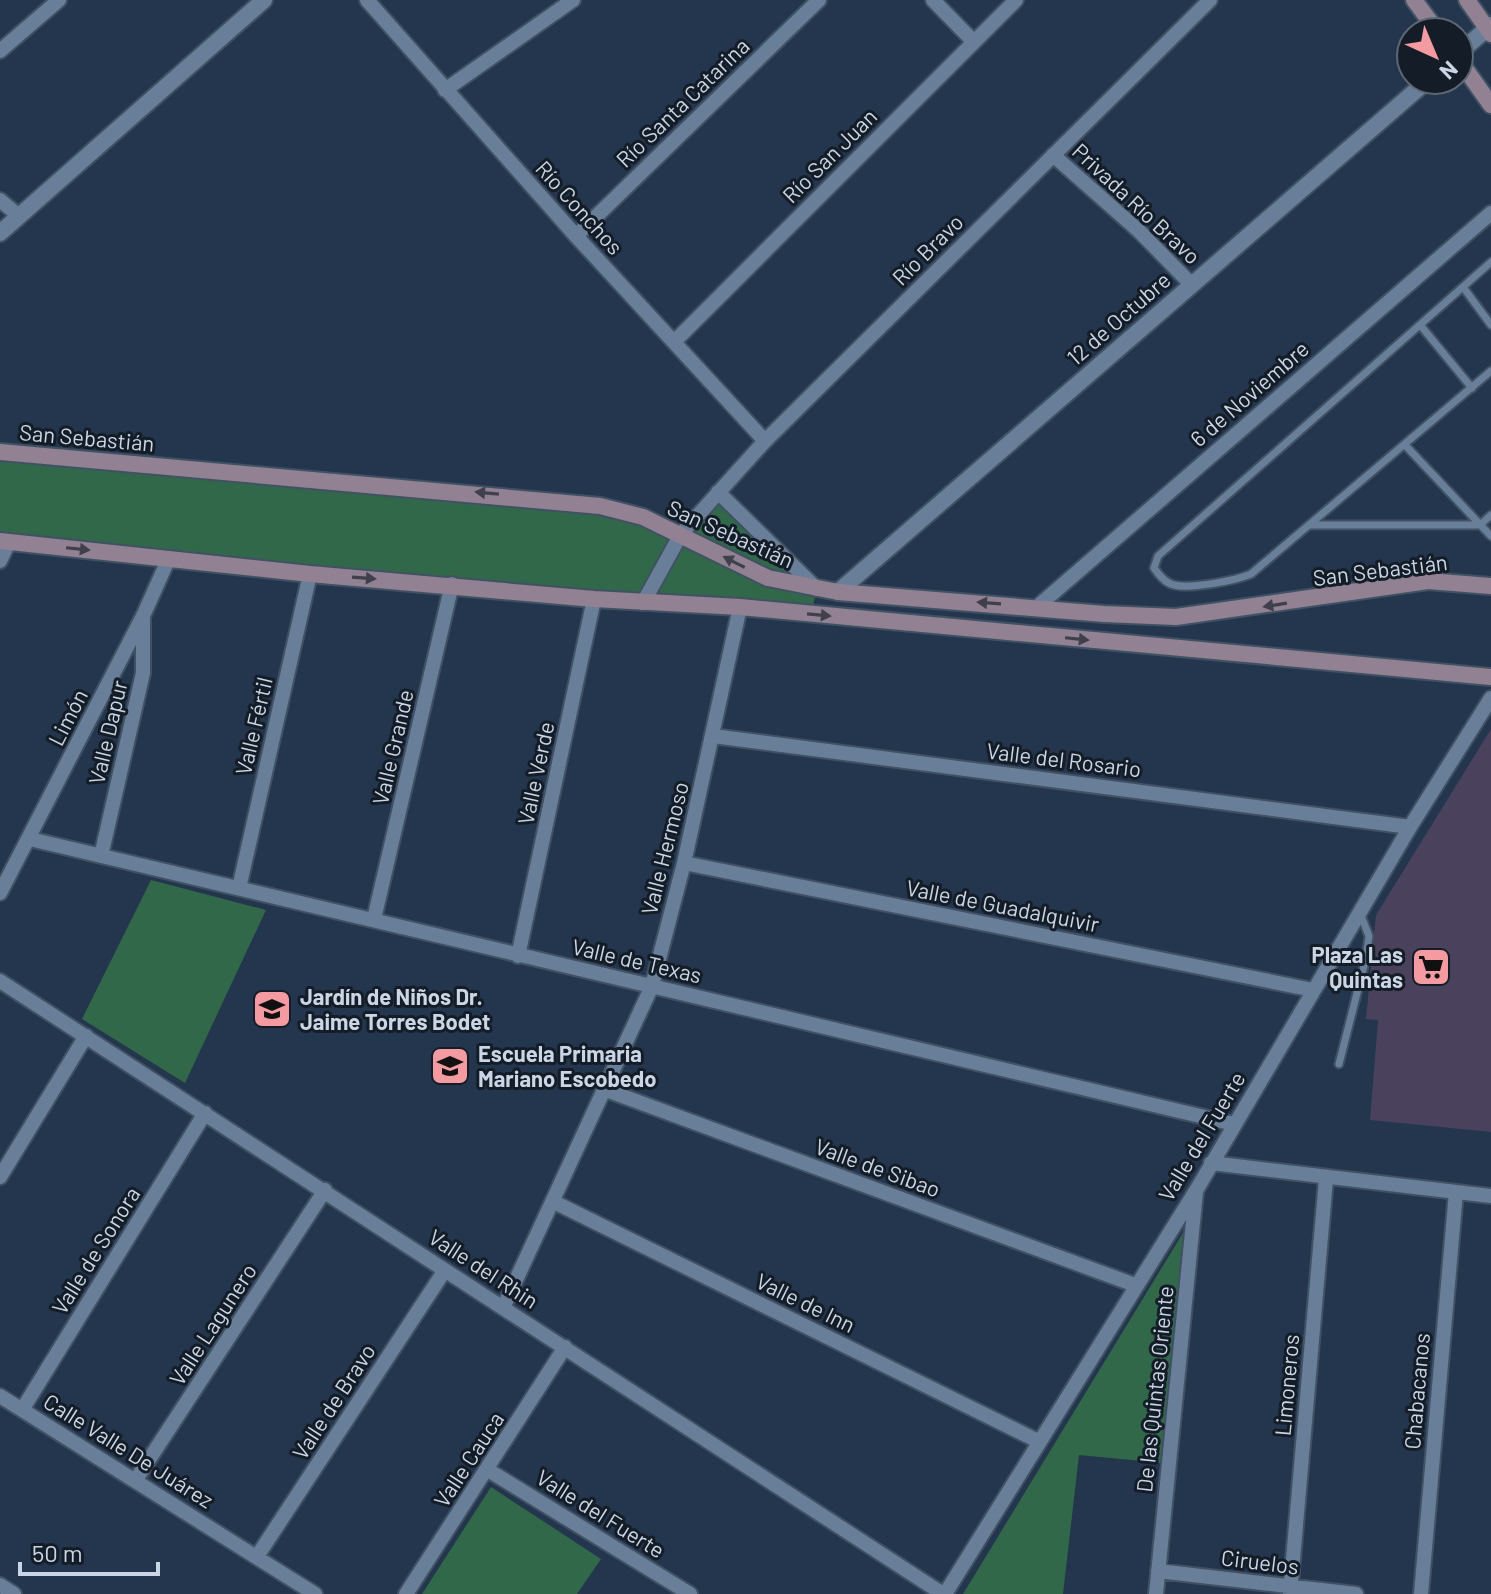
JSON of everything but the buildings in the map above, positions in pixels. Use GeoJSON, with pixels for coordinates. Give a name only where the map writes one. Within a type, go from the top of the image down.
{"type":"FeatureCollection","features":[{"type":"Feature","properties":{"kind":"main road"},"geometry":{"type":"LineString","coordinates":[[1467,0],[1490,29]]}},
{"type":"Feature","properties":{"kind":"main road"},"geometry":{"type":"LineString","coordinates":[[1475,82],[1491,105]]}},
{"type":"Feature","properties":{"kind":"main road","name":"San Sebastián"},"geometry":{"type":"LineString","coordinates":[[0,452],[571,502],[623,511],[681,534],[768,578],[838,592],[1104,614],[1203,616],[1428,581],[1491,586]]}},
{"type":"Feature","properties":{"kind":"main road"},"geometry":{"type":"LineString","coordinates":[[4,542],[310,574],[643,603],[740,607],[1491,677]]}},
{"type":"Feature","properties":{"kind":"street"},"geometry":{"type":"LineString","coordinates":[[0,51],[59,0]]}},
{"type":"Feature","properties":{"kind":"street"},"geometry":{"type":"LineString","coordinates":[[0,233],[264,0]]}},
{"type":"Feature","properties":{"kind":"street","name":"Río Conchos"},"geometry":{"type":"LineString","coordinates":[[367,0],[576,236],[765,441]]}},
{"type":"Feature","properties":{"kind":"street"},"geometry":{"type":"LineString","coordinates":[[445,90],[573,0]]}},
{"type":"Feature","properties":{"kind":"street","name":"Río Santa Catarina"},"geometry":{"type":"LineString","coordinates":[[576,236],[819,0]]}},
{"type":"Feature","properties":{"kind":"street"},"geometry":{"type":"LineString","coordinates":[[933,0],[973,41]]}},
{"type":"Feature","properties":{"kind":"street","name":"Río San Juan"},"geometry":{"type":"LineString","coordinates":[[674,342],[1016,0]]}},
{"type":"Feature","properties":{"kind":"street","name":"Río Bravo"},"geometry":{"type":"LineString","coordinates":[[643,603],[681,534],[765,441],[1210,0]]}},
{"type":"Feature","properties":{"kind":"street","name":"12 de Octubre"},"geometry":{"type":"LineString","coordinates":[[838,592],[1409,96]]}},
{"type":"Feature","properties":{"kind":"street","name":"Privada Río Bravo"},"geometry":{"type":"LineString","coordinates":[[1053,155],[1139,231],[1191,284]]}},
{"type":"Feature","properties":{"kind":"street"},"geometry":{"type":"LineString","coordinates":[[0,200],[19,216]]}},
{"type":"Feature","properties":{"kind":"street","name":"6 de Noviembre"},"geometry":{"type":"LineString","coordinates":[[1037,607],[1491,213]]}},
{"type":"Feature","properties":{"kind":"street"},"geometry":{"type":"LineString","coordinates":[[718,492],[817,589]]}},
{"type":"Feature","properties":{"kind":"street"},"geometry":{"type":"LineString","coordinates":[[0,561],[4,542]]}},
{"type":"Feature","properties":{"kind":"street","name":"Limón"},"geometry":{"type":"LineString","coordinates":[[0,893],[143,616],[169,558]]}},
{"type":"Feature","properties":{"kind":"street","name":"Valle Fértil"},"geometry":{"type":"LineString","coordinates":[[239,888],[310,574]]}},
{"type":"Feature","properties":{"kind":"street","name":"Valle Grande"},"geometry":{"type":"LineString","coordinates":[[374,919],[452,584]]}},
{"type":"Feature","properties":{"kind":"street","name":"Valle Verde"},"geometry":{"type":"LineString","coordinates":[[518,956],[594,599]]}},
{"type":"Feature","properties":{"kind":"street","name":"Valle Hermoso"},"geometry":{"type":"LineString","coordinates":[[503,1308],[652,986],[684,863],[740,607]]}},
{"type":"Feature","properties":{"kind":"street","name":"Valle Dapur"},"geometry":{"type":"LineString","coordinates":[[101,856],[143,673],[143,616]]}},
{"type":"Feature","properties":{"kind":"street","name":"Valle del Fuerte"},"geometry":{"type":"LineString","coordinates":[[944,1594],[1197,1189],[1410,827],[1491,698]]}},
{"type":"Feature","properties":{"kind":"street","name":"Valle del Rosario"},"geometry":{"type":"LineString","coordinates":[[713,736],[1410,827]]}},
{"type":"Feature","properties":{"kind":"street","name":"Valle de Texas"},"geometry":{"type":"LineString","coordinates":[[30,839],[1234,1124]]}},
{"type":"Feature","properties":{"kind":"street","name":"Valle de Guadalquivir"},"geometry":{"type":"LineString","coordinates":[[684,863],[1313,990]]}},
{"type":"Feature","properties":{"kind":"street","name":"Valle del Rhin"},"geometry":{"type":"LineString","coordinates":[[0,981],[944,1594]]}},
{"type":"Feature","properties":{"kind":"street"},"geometry":{"type":"LineString","coordinates":[[0,1177],[86,1036]]}},
{"type":"Feature","properties":{"kind":"street","name":"Valle de Sibao"},"geometry":{"type":"LineString","coordinates":[[606,1090],[1135,1285]]}},
{"type":"Feature","properties":{"kind":"street","name":"Valle de Sonora"},"geometry":{"type":"LineString","coordinates":[[22,1410],[205,1113]]}},
{"type":"Feature","properties":{"kind":"street"},"geometry":{"type":"LineString","coordinates":[[1211,1163],[1326,1179],[1491,1196]]}},
{"type":"Feature","properties":{"kind":"street","name":"Limoneros"},"geometry":{"type":"LineString","coordinates":[[1291,1591],[1326,1179]]}},
{"type":"Feature","properties":{"kind":"street","name":"De las Quintas Oriente"},"geometry":{"type":"LineString","coordinates":[[1156,1594],[1197,1189]]}},
{"type":"Feature","properties":{"kind":"street","name":"Valle Lagunero"},"geometry":{"type":"LineString","coordinates":[[135,1481],[325,1190]]}},
{"type":"Feature","properties":{"kind":"street","name":"Chabacanos"},"geometry":{"type":"LineString","coordinates":[[1421,1594],[1456,1192]]}},
{"type":"Feature","properties":{"kind":"street","name":"Valle de Inn"},"geometry":{"type":"LineString","coordinates":[[554,1202],[1038,1441]]}},
{"type":"Feature","properties":{"kind":"street","name":"Valle de Bravo"},"geometry":{"type":"LineString","coordinates":[[258,1555],[445,1270]]}},
{"type":"Feature","properties":{"kind":"street","name":"Valle Cauca"},"geometry":{"type":"LineString","coordinates":[[406,1594],[565,1347]]}},
{"type":"Feature","properties":{"kind":"street","name":"Calle Valle De Juárez"},"geometry":{"type":"LineString","coordinates":[[0,1396],[258,1555],[315,1594]]}},
{"type":"Feature","properties":{"kind":"street","name":"Valle del Fuerte"},"geometry":{"type":"LineString","coordinates":[[488,1470],[690,1594]]}},
{"type":"Feature","properties":{"kind":"street","name":"Ciruelos"},"geometry":{"type":"LineString","coordinates":[[1158,1571],[1291,1591],[1356,1594]]}},
{"type":"Feature","properties":{"kind":"street"},"geometry":{"type":"LineString","coordinates":[[0,1585],[14,1594]]}},
{"type":"Feature","properties":{"kind":"lane"},"geometry":{"type":"LineString","coordinates":[[1491,262],[1158,556],[1154,568],[1160,578],[1174,585],[1235,581],[1251,574],[1491,371]]}},
{"type":"Feature","properties":{"kind":"lane"},"geometry":{"type":"LineString","coordinates":[[1463,287],[1491,325]]}},
{"type":"Feature","properties":{"kind":"lane"},"geometry":{"type":"LineString","coordinates":[[1421,326],[1472,388]]}},
{"type":"Feature","properties":{"kind":"lane"},"geometry":{"type":"LineString","coordinates":[[1405,445],[1491,536]]}},
{"type":"Feature","properties":{"kind":"lane"},"geometry":{"type":"LineString","coordinates":[[1311,525],[1480,525],[1491,515]]}},
{"type":"Feature","properties":{"kind":"lane"},"geometry":{"type":"LineString","coordinates":[[1339,1064],[1366,958],[1369,936],[1360,911]]}},
{"type":"Feature","properties":{"kind":"green space"},"geometry":{"type":"Polygon","coordinates":[[[0,452],[571,502],[680,534],[718,492],[817,589],[811,614],[0,541],[0,452]]]}},
{"type":"Feature","properties":{"kind":"green space"},"geometry":{"type":"Polygon","coordinates":[[[151,880],[266,910],[185,1083],[82,1019],[151,880]]]}},
{"type":"Feature","properties":{"kind":"green space"},"geometry":{"type":"Polygon","coordinates":[[[1189,1223],[1163,1463],[1079,1455],[1063,1594],[963,1594],[1189,1223]]]}},
{"type":"Feature","properties":{"kind":"green space"},"geometry":{"type":"Polygon","coordinates":[[[491,1487],[601,1559],[577,1594],[422,1594],[491,1487]]]}},
{"type":"Feature","properties":{"kind":"place","name":"Plaza Las Quintas"},"geometry":{"type":"Point","coordinates":[1431,967]}},
{"type":"Feature","properties":{"kind":"place","name":"Jardín de Niños Dr. Jaime Torres Bodet"},"geometry":{"type":"Point","coordinates":[272,1009]}},
{"type":"Feature","properties":{"kind":"place","name":"Escuela Primaria Mariano Escobedo"},"geometry":{"type":"Point","coordinates":[450,1066]}}]}
